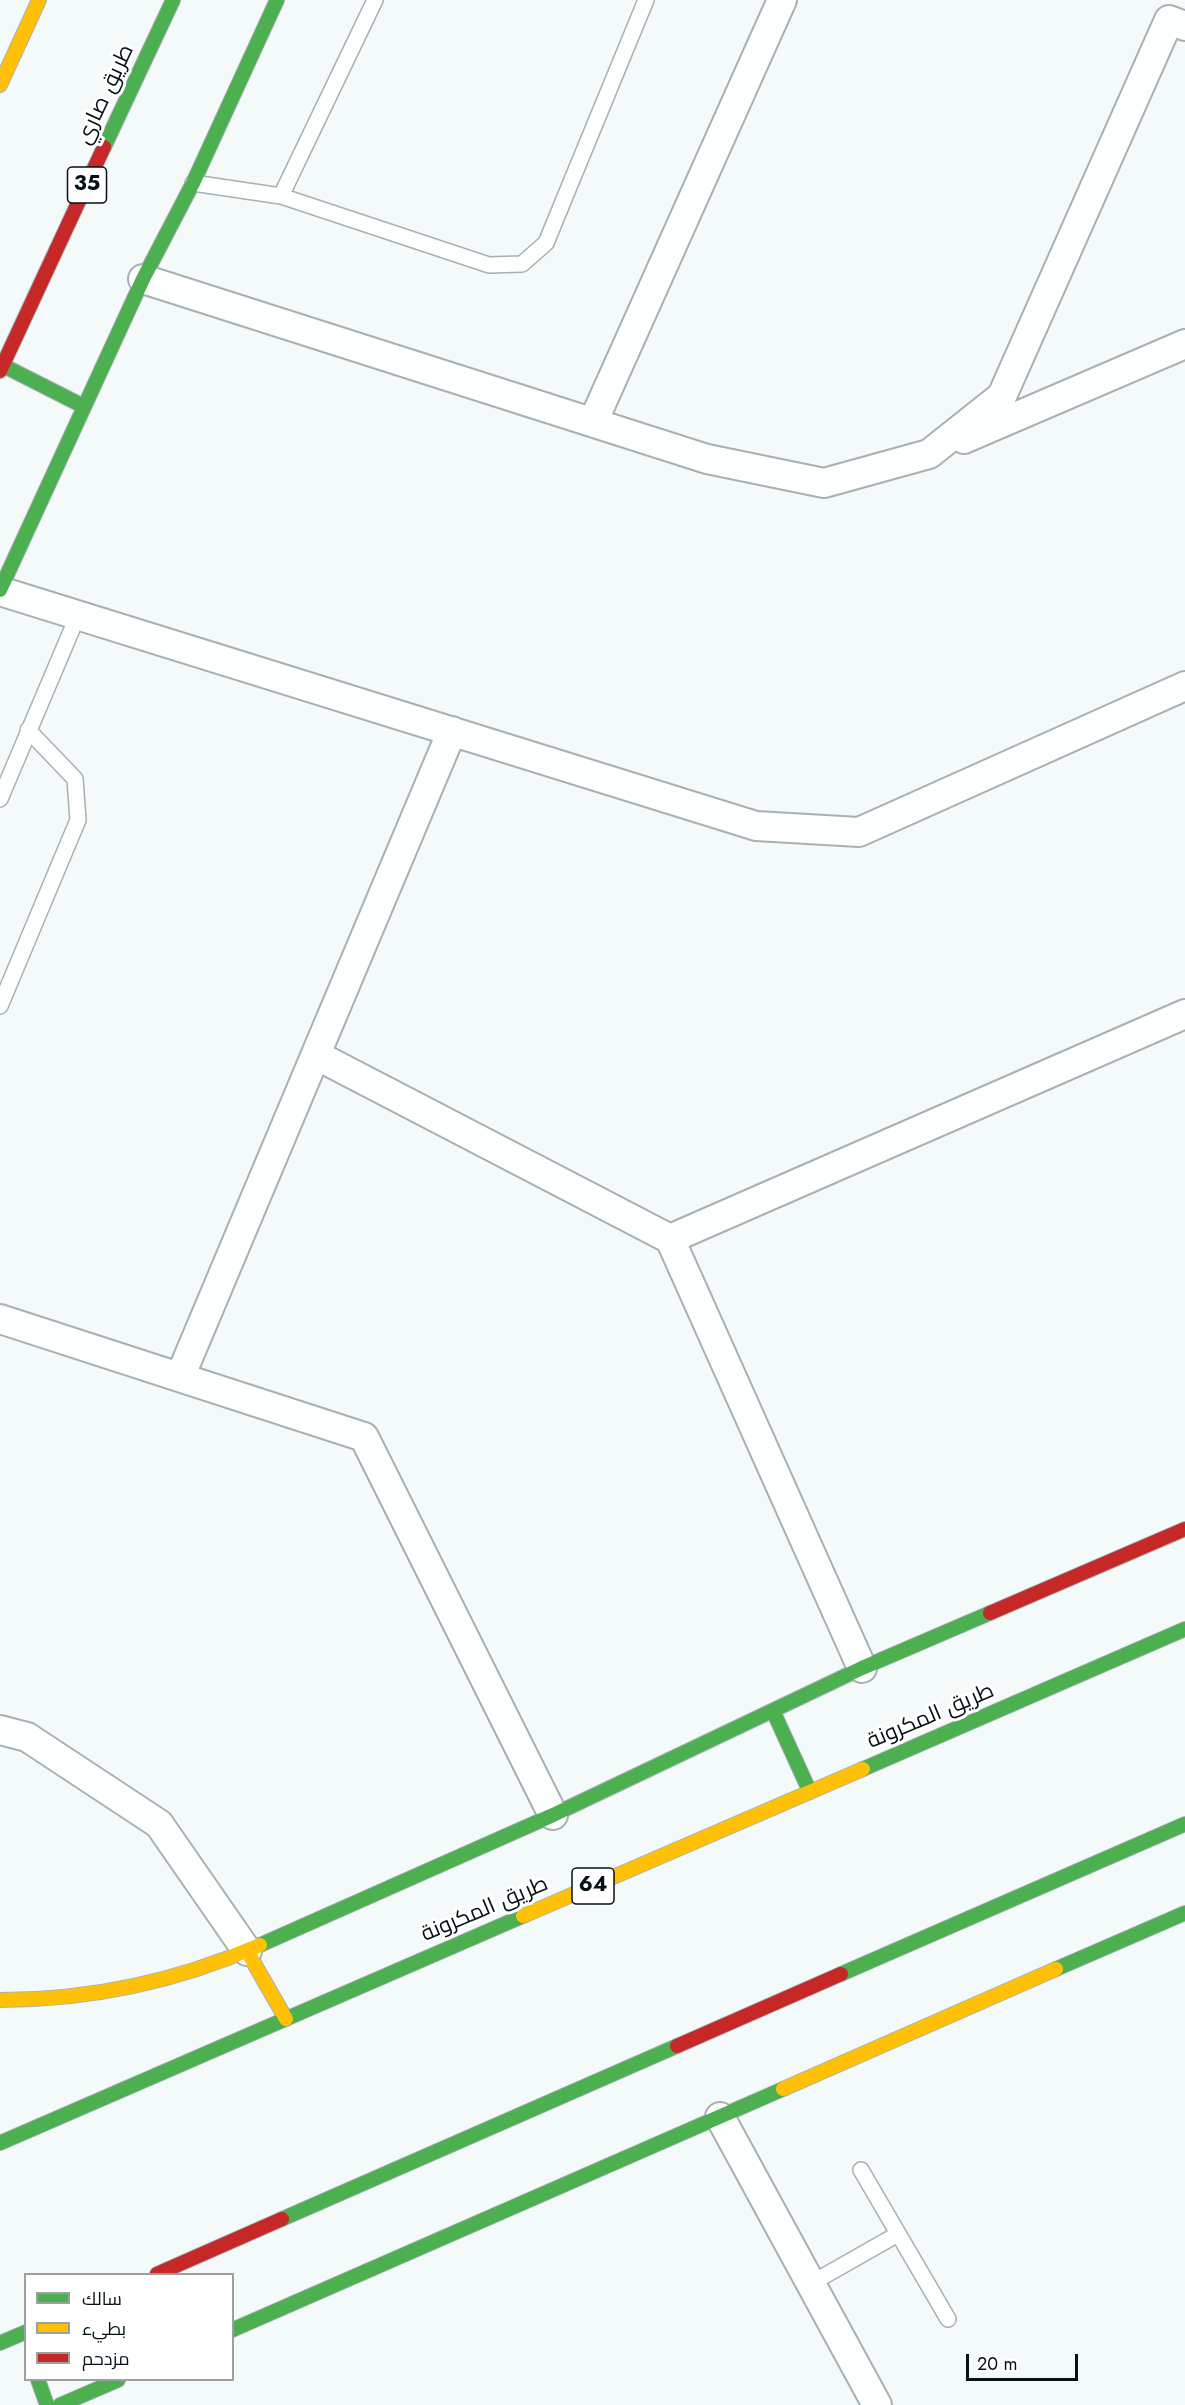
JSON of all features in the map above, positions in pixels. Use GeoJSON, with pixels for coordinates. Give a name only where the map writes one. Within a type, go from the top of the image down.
{"type":"FeatureCollection","features":[{"type":"Feature","properties":{"kind":"main road"},"geometry":{"type":"LineString","coordinates":[[0,85],[39,0]]}},
{"type":"Feature","properties":{"kind":"main road","name":"طريق صاري"},"geometry":{"type":"LineString","coordinates":[[1,368],[173,0]]}},
{"type":"Feature","properties":{"kind":"main road"},"geometry":{"type":"LineString","coordinates":[[0,590],[83,406],[143,279],[194,183],[277,0]]}},
{"type":"Feature","properties":{"kind":"main road"},"geometry":{"type":"LineString","coordinates":[[1,368],[83,406]]}},
{"type":"Feature","properties":{"kind":"main road"},"geometry":{"type":"LineString","coordinates":[[0,2000],[47,2000],[157,1982],[247,1951],[553,1815],[862,1668],[1185,1529]]}},
{"type":"Feature","properties":{"kind":"main road","name":"طريق المكرونة"},"geometry":{"type":"LineString","coordinates":[[0,2143],[1185,1629]]}},
{"type":"Feature","properties":{"kind":"main road"},"geometry":{"type":"LineString","coordinates":[[773,1711],[810,1792]]}},
{"type":"Feature","properties":{"kind":"main road"},"geometry":{"type":"LineString","coordinates":[[159,2273],[1185,1824]]}},
{"type":"Feature","properties":{"kind":"main road"},"geometry":{"type":"LineString","coordinates":[[234,2329],[1185,1912]]}},
{"type":"Feature","properties":{"kind":"main road"},"geometry":{"type":"LineString","coordinates":[[247,1951],[286,2019]]}},
{"type":"Feature","properties":{"kind":"main road"},"geometry":{"type":"LineString","coordinates":[[0,2343],[24,2338]]}},
{"type":"Feature","properties":{"kind":"main road"},"geometry":{"type":"LineString","coordinates":[[39,2381],[47,2405]]}},
{"type":"Feature","properties":{"kind":"main road"},"geometry":{"type":"LineString","coordinates":[[60,2405],[114,2381]]}},
{"type":"Feature","properties":{"kind":"street"},"geometry":{"type":"LineString","coordinates":[[593,422],[782,0]]}},
{"type":"Feature","properties":{"kind":"street"},"geometry":{"type":"LineString","coordinates":[[1160,42],[1176,0]]}},
{"type":"Feature","properties":{"kind":"street"},"geometry":{"type":"LineString","coordinates":[[929,454],[1002,396],[1169,20],[1185,27]]}},
{"type":"Feature","properties":{"kind":"street"},"geometry":{"type":"LineString","coordinates":[[143,279],[707,459],[824,483],[929,454],[1185,344]]}},
{"type":"Feature","properties":{"kind":"street"},"geometry":{"type":"LineString","coordinates":[[0,590],[756,826],[859,832],[1185,686]]}},
{"type":"Feature","properties":{"kind":"street"},"geometry":{"type":"LineString","coordinates":[[180,1377],[452,731]]}},
{"type":"Feature","properties":{"kind":"street"},"geometry":{"type":"LineString","coordinates":[[670,1239],[1185,1014]]}},
{"type":"Feature","properties":{"kind":"street"},"geometry":{"type":"LineString","coordinates":[[315,1055],[670,1239],[862,1668]]}},
{"type":"Feature","properties":{"kind":"street"},"geometry":{"type":"LineString","coordinates":[[0,1318],[364,1437],[553,1815]]}},
{"type":"Feature","properties":{"kind":"street"},"geometry":{"type":"LineString","coordinates":[[0,1730],[27,1737],[159,1824],[247,1951]]}},
{"type":"Feature","properties":{"kind":"street"},"geometry":{"type":"LineString","coordinates":[[720,2117],[877,2405]]}},
{"type":"Feature","properties":{"kind":"lane"},"geometry":{"type":"LineString","coordinates":[[281,196],[375,0]]}},
{"type":"Feature","properties":{"kind":"lane"},"geometry":{"type":"LineString","coordinates":[[194,183],[281,196],[489,265],[522,264],[546,243],[646,0]]}},
{"type":"Feature","properties":{"kind":"lane"},"geometry":{"type":"LineString","coordinates":[[0,799],[78,615]]}},
{"type":"Feature","properties":{"kind":"lane"},"geometry":{"type":"LineString","coordinates":[[0,1006],[7,970],[78,820],[75,779],[28,730]]}},
{"type":"Feature","properties":{"kind":"lane"},"geometry":{"type":"LineString","coordinates":[[861,2170],[948,2319]]}},
{"type":"Feature","properties":{"kind":"lane"},"geometry":{"type":"LineString","coordinates":[[810,2284],[898,2234]]}},
{"type":"Feature","properties":{"kind":"traffic: fast"},"geometry":{"type":"LineString","coordinates":[[104,147],[173,0]]}},
{"type":"Feature","properties":{"kind":"traffic: fast"},"geometry":{"type":"LineString","coordinates":[[0,590],[143,279],[193,183],[277,0]]}},
{"type":"Feature","properties":{"kind":"traffic: fast"},"geometry":{"type":"LineString","coordinates":[[2,365],[83,406]]}},
{"type":"Feature","properties":{"kind":"traffic: fast"},"geometry":{"type":"LineString","coordinates":[[260,1945],[553,1815],[862,1668],[990,1613]]}},
{"type":"Feature","properties":{"kind":"traffic: fast"},"geometry":{"type":"LineString","coordinates":[[863,1769],[1185,1629]]}},
{"type":"Feature","properties":{"kind":"traffic: fast"},"geometry":{"type":"LineString","coordinates":[[773,1711],[810,1792]]}},
{"type":"Feature","properties":{"kind":"traffic: fast"},"geometry":{"type":"LineString","coordinates":[[841,1974],[1185,1824]]}},
{"type":"Feature","properties":{"kind":"traffic: fast"},"geometry":{"type":"LineString","coordinates":[[1056,1969],[1185,1913]]}},
{"type":"Feature","properties":{"kind":"traffic: fast"},"geometry":{"type":"LineString","coordinates":[[0,2143],[523,1916]]}},
{"type":"Feature","properties":{"kind":"traffic: fast"},"geometry":{"type":"LineString","coordinates":[[282,2219],[677,2046]]}},
{"type":"Feature","properties":{"kind":"traffic: fast"},"geometry":{"type":"LineString","coordinates":[[234,2329],[783,2089]]}},
{"type":"Feature","properties":{"kind":"traffic: fast"},"geometry":{"type":"LineString","coordinates":[[0,2343],[24,2333]]}},
{"type":"Feature","properties":{"kind":"traffic: fast"},"geometry":{"type":"LineString","coordinates":[[38,2381],[47,2405]]}},
{"type":"Feature","properties":{"kind":"traffic: fast"},"geometry":{"type":"LineString","coordinates":[[60,2405],[116,2381]]}},
{"type":"Feature","properties":{"kind":"traffic: slow"},"geometry":{"type":"LineString","coordinates":[[0,85],[39,0]]}},
{"type":"Feature","properties":{"kind":"traffic: slow"},"geometry":{"type":"LineString","coordinates":[[523,1916],[863,1769]]}},
{"type":"Feature","properties":{"kind":"traffic: slow"},"geometry":{"type":"LineString","coordinates":[[0,2000],[67,1996],[133,1986],[197,1969],[260,1945]]}},
{"type":"Feature","properties":{"kind":"traffic: slow"},"geometry":{"type":"LineString","coordinates":[[247,1951],[286,2019]]}},
{"type":"Feature","properties":{"kind":"traffic: slow"},"geometry":{"type":"LineString","coordinates":[[783,2089],[1056,1969]]}},
{"type":"Feature","properties":{"kind":"traffic: jam"},"geometry":{"type":"LineString","coordinates":[[0,371],[104,147]]}},
{"type":"Feature","properties":{"kind":"traffic: jam"},"geometry":{"type":"LineString","coordinates":[[990,1613],[1185,1529]]}},
{"type":"Feature","properties":{"kind":"traffic: jam"},"geometry":{"type":"LineString","coordinates":[[677,2046],[841,1974]]}},
{"type":"Feature","properties":{"kind":"traffic: jam"},"geometry":{"type":"LineString","coordinates":[[159,2273],[282,2219]]}}]}
